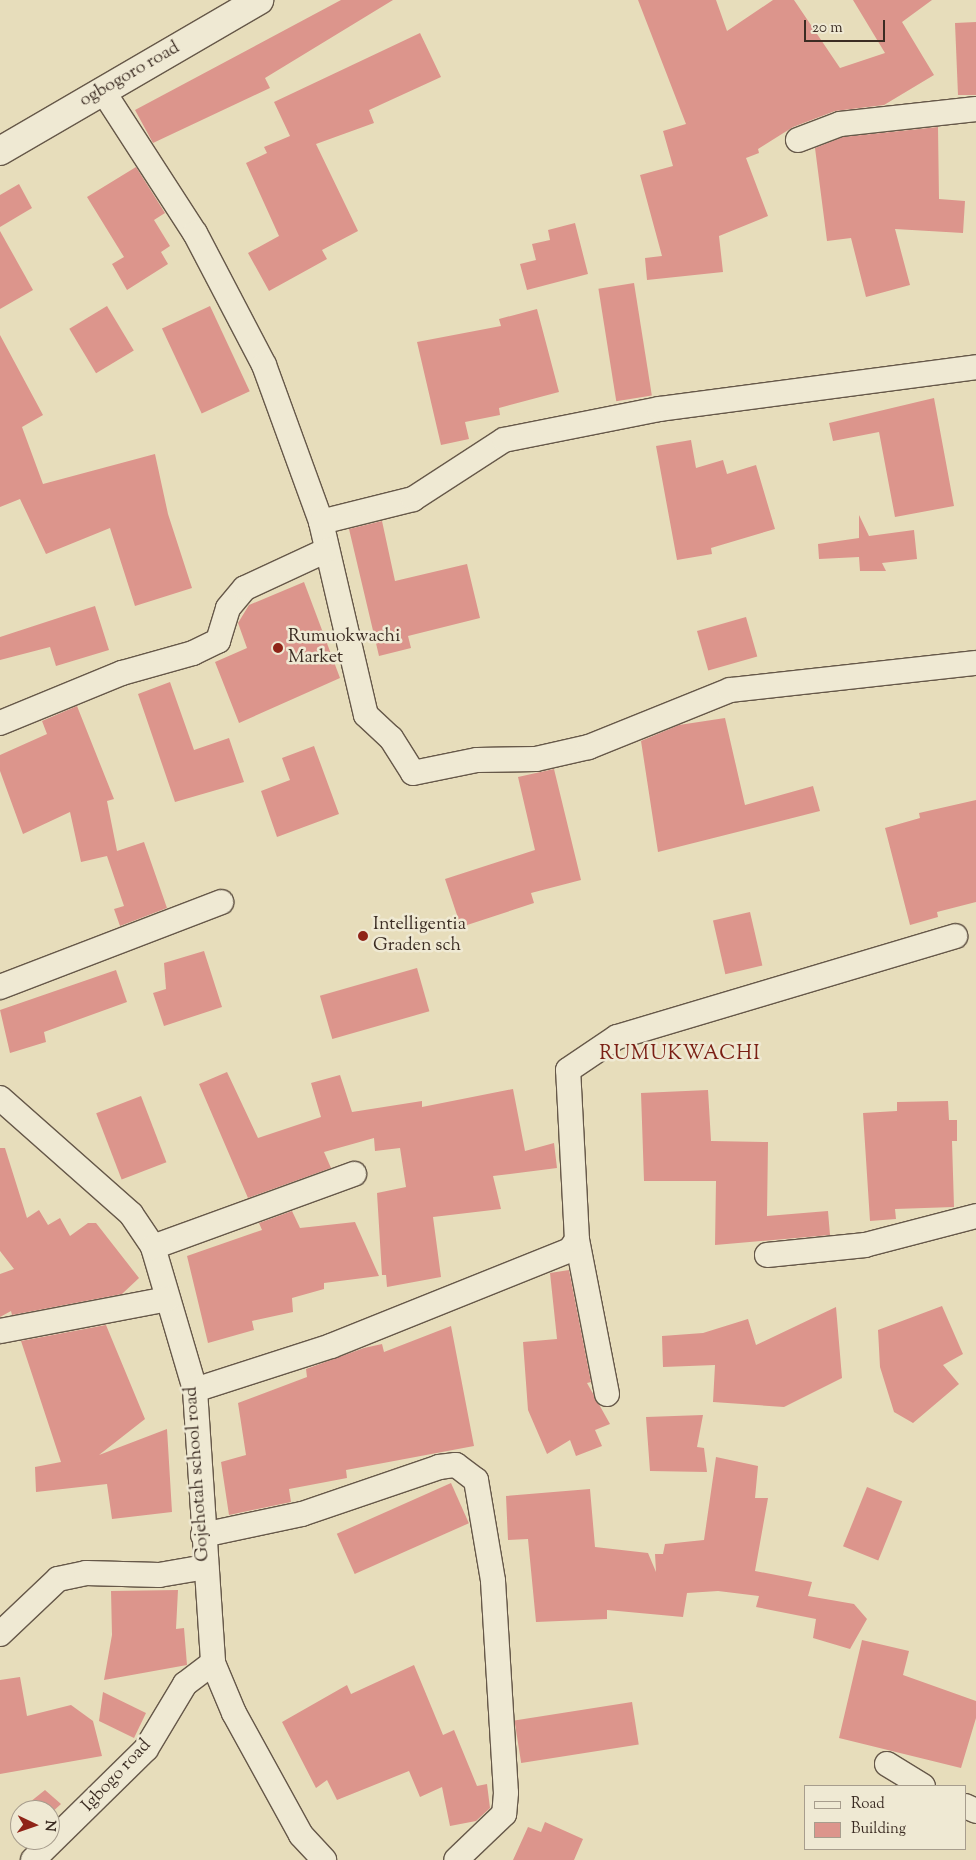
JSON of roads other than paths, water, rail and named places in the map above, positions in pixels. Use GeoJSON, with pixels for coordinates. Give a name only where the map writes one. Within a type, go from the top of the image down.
{"type":"FeatureCollection","features":[{"type":"Feature","properties":{"kind":"street","name":"ogbogoro road"},"geometry":{"type":"LineString","coordinates":[[0,151],[259,0]]}},
{"type":"Feature","properties":{"kind":"street"},"geometry":{"type":"LineString","coordinates":[[103,91],[195,232],[264,365],[321,522],[366,715],[390,738],[418,775],[477,760],[536,759],[589,747],[730,690],[976,663]]}},
{"type":"Feature","properties":{"kind":"street"},"geometry":{"type":"LineString","coordinates":[[798,140],[840,124],[976,109]]}},
{"type":"Feature","properties":{"kind":"street"},"geometry":{"type":"LineString","coordinates":[[321,522],[412,499],[504,440],[659,409],[976,366]]}},
{"type":"Feature","properties":{"kind":"street"},"geometry":{"type":"LineString","coordinates":[[0,723],[122,673],[193,653],[218,640],[228,608],[245,588],[327,550]]}},
{"type":"Feature","properties":{"kind":"street"},"geometry":{"type":"LineString","coordinates":[[0,987],[221,902]]}},
{"type":"Feature","properties":{"kind":"street"},"geometry":{"type":"LineString","coordinates":[[607,1394],[577,1240],[565,1084],[568,1070],[575,1063],[616,1037],[955,936]]}},
{"type":"Feature","properties":{"kind":"street","name":"Gojehotah school road"},"geometry":{"type":"LineString","coordinates":[[2,1104],[131,1214],[153,1247],[195,1390],[203,1535],[213,1663],[234,1713],[302,1835],[324,1860]]}},
{"type":"Feature","properties":{"kind":"street"},"geometry":{"type":"LineString","coordinates":[[153,1247],[354,1174]]}},
{"type":"Feature","properties":{"kind":"street"},"geometry":{"type":"LineString","coordinates":[[767,1255],[865,1245],[976,1216]]}},
{"type":"Feature","properties":{"kind":"street"},"geometry":{"type":"LineString","coordinates":[[195,1390],[331,1346],[570,1250],[577,1240]]}},
{"type":"Feature","properties":{"kind":"street"},"geometry":{"type":"LineString","coordinates":[[0,1331],[168,1299]]}},
{"type":"Feature","properties":{"kind":"street"},"geometry":{"type":"LineString","coordinates":[[203,1535],[302,1514],[439,1468],[456,1465],[476,1480],[493,1581],[506,1794],[504,1814],[456,1860]]}},
{"type":"Feature","properties":{"kind":"street"},"geometry":{"type":"LineString","coordinates":[[0,1634],[58,1579],[86,1573],[159,1575],[206,1567]]}},
{"type":"Feature","properties":{"kind":"street","name":"Igbogo road"},"geometry":{"type":"LineString","coordinates":[[33,1860],[146,1749],[185,1684],[213,1663]]}},
{"type":"Feature","properties":{"kind":"street"},"geometry":{"type":"LineString","coordinates":[[887,1764],[921,1785]]}},
{"type":"Feature","properties":{"kind":"place","name":"Rumuokwachi Market"},"geometry":{"type":"Point","coordinates":[278,648]}},
{"type":"Feature","properties":{"kind":"place","name":"Intelligentia Graden sch"},"geometry":{"type":"Point","coordinates":[363,936]}},
{"type":"Feature","properties":{"kind":"district","name":"RUMUKWACHI"},"geometry":{"type":"Point","coordinates":[680,1054]}}]}
